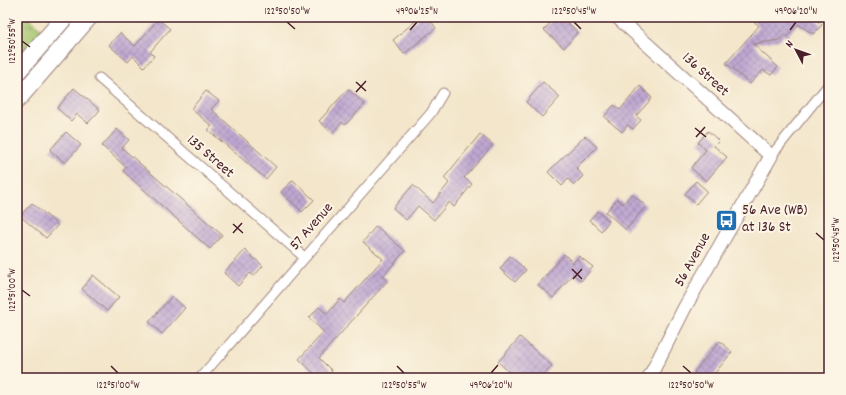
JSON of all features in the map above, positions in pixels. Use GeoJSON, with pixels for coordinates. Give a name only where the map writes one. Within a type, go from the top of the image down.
{"type":"FeatureCollection","features":[{"type":"Feature","properties":{"kind":"highway"},"geometry":{"type":"LineString","coordinates":[[17,72],[65,17]]}},
{"type":"Feature","properties":{"kind":"highway"},"geometry":{"type":"LineString","coordinates":[[17,100],[89,17]]}},
{"type":"Feature","properties":{"kind":"street","name":"136 Street"},"geometry":{"type":"LineString","coordinates":[[617,17],[771,156]]}},
{"type":"Feature","properties":{"kind":"street","name":"135 Street"},"geometry":{"type":"LineString","coordinates":[[99,78],[304,257]]}},
{"type":"Feature","properties":{"kind":"street","name":"56 Avenue"},"geometry":{"type":"LineString","coordinates":[[649,378],[689,300],[771,156],[829,84]]}},
{"type":"Feature","properties":{"kind":"street","name":"57 Avenue"},"geometry":{"type":"LineString","coordinates":[[200,378],[431,113],[443,93]]}},
{"type":"Feature","properties":{"kind":"green space"},"geometry":{"type":"Polygon","coordinates":[[[17,17],[28,17],[43,31],[17,61],[17,17]]]}},
{"type":"Feature","properties":{"kind":"building"},"geometry":{"type":"Polygon","coordinates":[[[420,17],[428,17],[436,28],[404,54],[393,40],[420,17]]]}},
{"type":"Feature","properties":{"kind":"building"},"geometry":{"type":"Polygon","coordinates":[[[555,17],[561,17],[578,32],[564,48],[544,30],[555,17]]]}},
{"type":"Feature","properties":{"kind":"building"},"geometry":{"type":"Polygon","coordinates":[[[749,17],[813,17],[822,25],[813,34],[798,24],[787,37],[784,35],[779,40],[753,44],[778,67],[771,75],[763,70],[750,84],[726,63],[759,26],[749,17]]]}},
{"type":"Feature","properties":{"kind":"building"},"geometry":{"type":"Polygon","coordinates":[[[158,19],[170,29],[150,52],[154,56],[144,67],[133,56],[128,62],[109,45],[120,33],[135,46],[158,19]]]}},
{"type":"Feature","properties":{"kind":"building"},"geometry":{"type":"Polygon","coordinates":[[[543,82],[560,97],[542,117],[526,102],[543,82]]]}},
{"type":"Feature","properties":{"kind":"building"},"geometry":{"type":"Polygon","coordinates":[[[640,86],[652,98],[636,116],[641,120],[633,129],[628,125],[622,132],[604,117],[614,105],[620,110],[640,86]]]}},
{"type":"Feature","properties":{"kind":"building"},"geometry":{"type":"Polygon","coordinates":[[[74,88],[100,110],[88,123],[77,114],[71,121],[57,108],[74,88]]]}},
{"type":"Feature","properties":{"kind":"building"},"geometry":{"type":"Polygon","coordinates":[[[348,89],[365,104],[345,125],[342,122],[332,133],[319,121],[348,89]]]}},
{"type":"Feature","properties":{"kind":"building"},"geometry":{"type":"Polygon","coordinates":[[[206,91],[219,101],[211,109],[276,167],[266,179],[208,130],[212,126],[191,109],[206,91]]]}},
{"type":"Feature","properties":{"kind":"building"},"geometry":{"type":"Polygon","coordinates":[[[117,129],[129,140],[122,148],[222,235],[210,249],[123,171],[126,167],[102,146],[117,129]]]}},
{"type":"Feature","properties":{"kind":"building"},"geometry":{"type":"Polygon","coordinates":[[[708,131],[719,141],[714,146],[727,157],[706,181],[691,168],[706,150],[698,143],[708,131]]]}},
{"type":"Feature","properties":{"kind":"building"},"geometry":{"type":"Polygon","coordinates":[[[66,132],[81,145],[65,163],[50,150],[66,132]]]}},
{"type":"Feature","properties":{"kind":"building"},"geometry":{"type":"Polygon","coordinates":[[[480,134],[493,145],[464,178],[472,184],[454,207],[449,202],[434,220],[418,206],[406,220],[393,208],[413,185],[433,203],[449,183],[444,178],[480,134]]]}},
{"type":"Feature","properties":{"kind":"building"},"geometry":{"type":"Polygon","coordinates":[[[585,136],[597,147],[576,168],[583,176],[574,185],[568,179],[562,186],[548,172],[585,136]]]}},
{"type":"Feature","properties":{"kind":"building"},"geometry":{"type":"Polygon","coordinates":[[[293,180],[314,200],[302,212],[281,192],[293,180]]]}},
{"type":"Feature","properties":{"kind":"building"},"geometry":{"type":"Polygon","coordinates":[[[696,181],[707,191],[696,204],[685,194],[696,181]]]}},
{"type":"Feature","properties":{"kind":"building"},"geometry":{"type":"Polygon","coordinates":[[[632,194],[646,206],[626,230],[606,212],[617,199],[623,204],[632,194]]]}},
{"type":"Feature","properties":{"kind":"building"},"geometry":{"type":"Polygon","coordinates":[[[32,203],[58,225],[46,238],[20,216],[32,203]]]}},
{"type":"Feature","properties":{"kind":"building"},"geometry":{"type":"Polygon","coordinates":[[[598,211],[609,221],[601,231],[589,220],[598,211]]]}},
{"type":"Feature","properties":{"kind":"building"},"geometry":{"type":"Polygon","coordinates":[[[376,226],[405,251],[383,276],[388,280],[319,358],[332,371],[326,378],[319,378],[299,359],[324,332],[309,318],[319,307],[327,314],[340,299],[344,303],[383,259],[363,242],[376,226]]]}},
{"type":"Feature","properties":{"kind":"building"},"geometry":{"type":"Polygon","coordinates":[[[245,250],[263,266],[254,276],[250,273],[238,286],[224,273],[245,250]]]}},
{"type":"Feature","properties":{"kind":"building"},"geometry":{"type":"Polygon","coordinates":[[[564,254],[573,263],[579,256],[593,267],[581,281],[573,274],[553,298],[538,285],[564,254]]]}},
{"type":"Feature","properties":{"kind":"building"},"geometry":{"type":"Polygon","coordinates":[[[510,256],[526,270],[515,282],[500,269],[510,256]]]}},
{"type":"Feature","properties":{"kind":"building"},"geometry":{"type":"Polygon","coordinates":[[[93,275],[119,297],[107,311],[82,289],[93,275]]]}},
{"type":"Feature","properties":{"kind":"building"},"geometry":{"type":"Polygon","coordinates":[[[172,296],[185,308],[162,334],[149,322],[172,296]]]}},
{"type":"Feature","properties":{"kind":"building"},"geometry":{"type":"Polygon","coordinates":[[[520,337],[552,366],[541,378],[516,378],[498,362],[520,337]]]}},
{"type":"Feature","properties":{"kind":"building"},"geometry":{"type":"Polygon","coordinates":[[[720,341],[732,352],[711,378],[701,378],[694,372],[720,341]]]}},
{"type":"Feature","properties":{"kind":"place","name":"56 Ave (WB) at 136 St"},"geometry":{"type":"Point","coordinates":[727,220]}}]}
